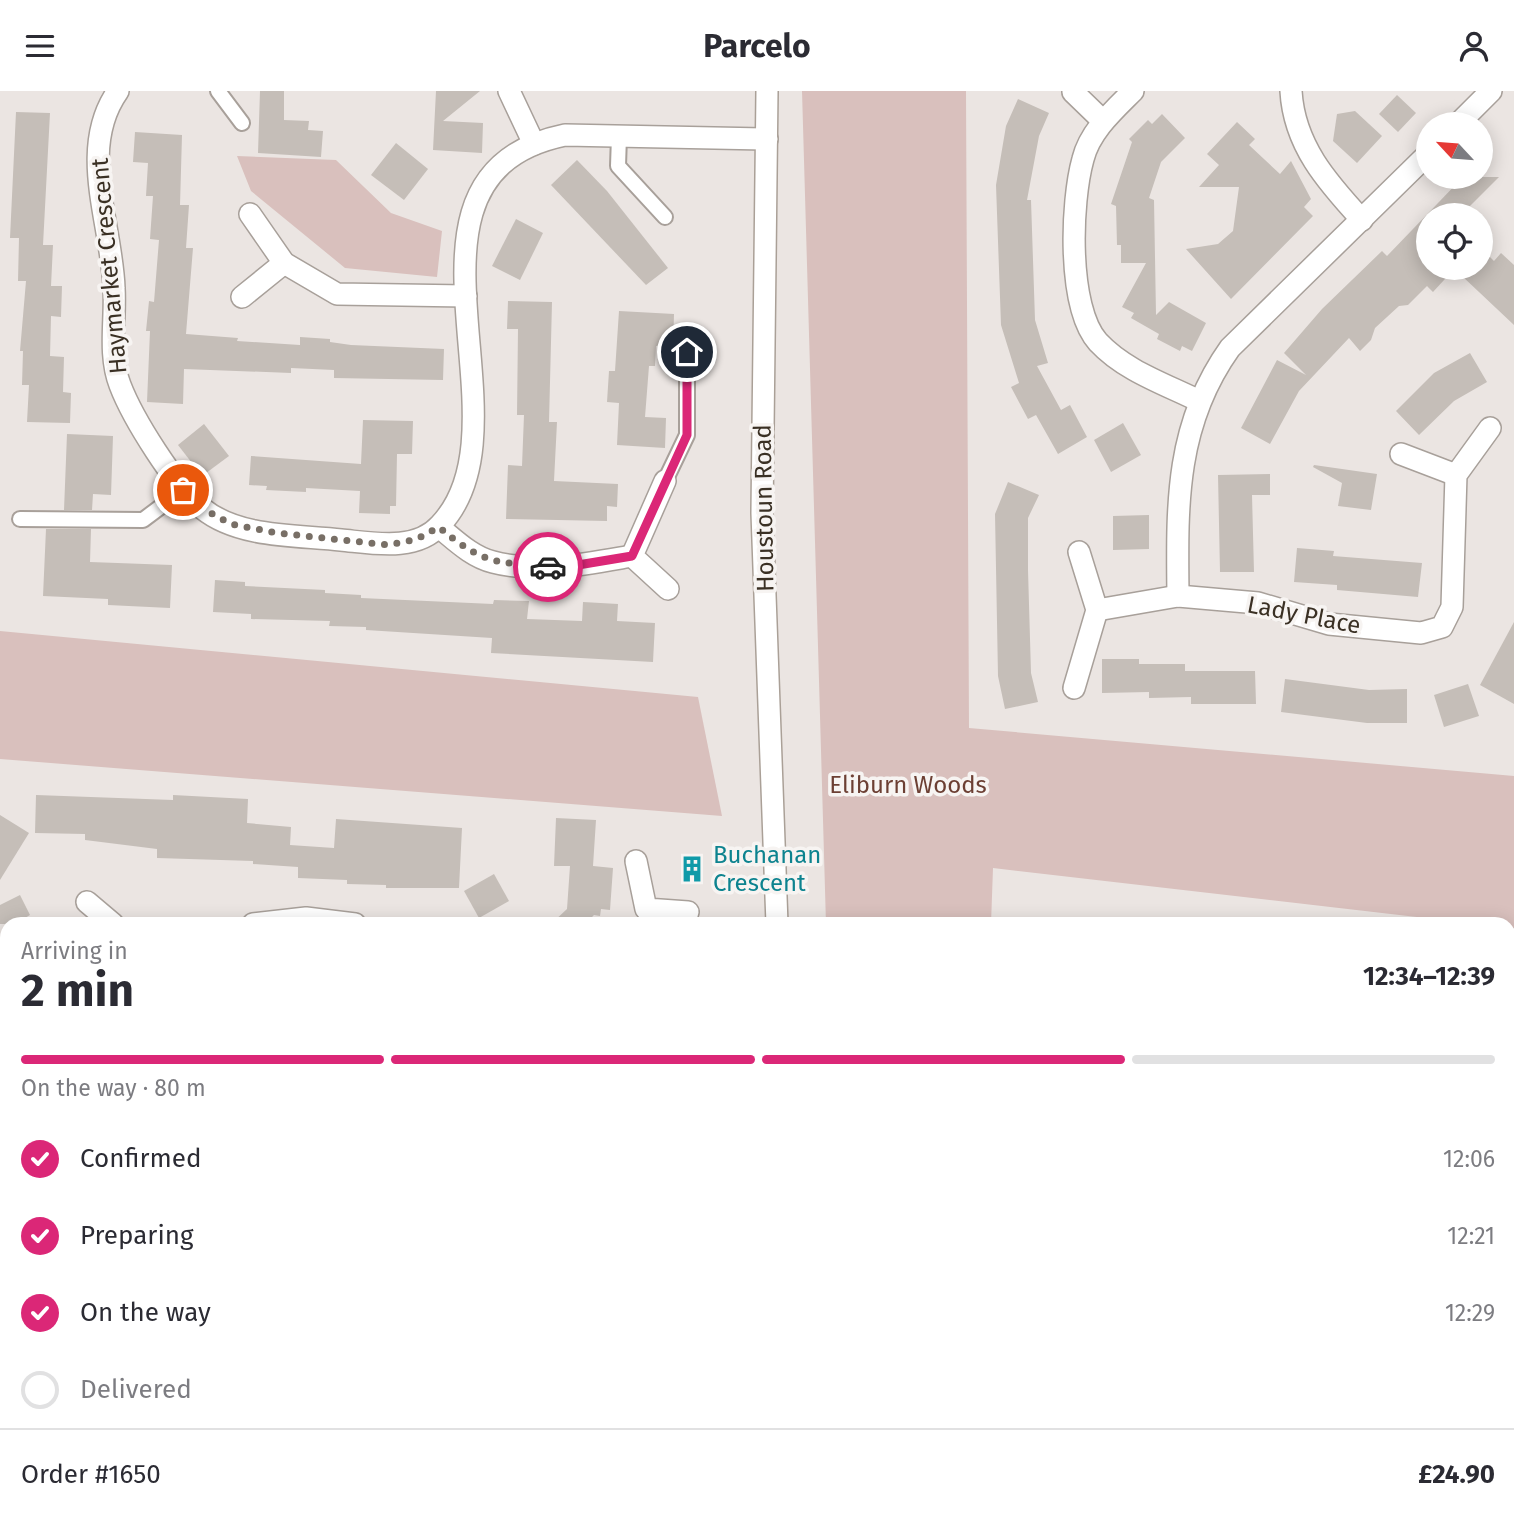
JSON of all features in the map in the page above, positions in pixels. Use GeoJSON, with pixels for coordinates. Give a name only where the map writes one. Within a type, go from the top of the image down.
{"type":"FeatureCollection","features":[{"type":"Feature","properties":{"kind":"street","name":"Haymarket Crescent"},"geometry":{"type":"LineString","coordinates":[[118,91],[98,141],[102,208],[114,286],[113,345],[119,384],[183,490],[205,510],[231,524],[277,533],[389,545],[417,539],[439,527]]}},
{"type":"Feature","properties":{"kind":"street"},"geometry":{"type":"LineString","coordinates":[[509,91],[534,144]]}},
{"type":"Feature","properties":{"kind":"street","name":"Houstoun Road"},"geometry":{"type":"LineString","coordinates":[[767,91],[762,513],[777,917]]}},
{"type":"Feature","properties":{"kind":"street"},"geometry":{"type":"LineString","coordinates":[[1133,91],[1103,121],[1083,157],[1076,207],[1076,275],[1082,310],[1096,340],[1121,363],[1199,401]]}},
{"type":"Feature","properties":{"kind":"street"},"geometry":{"type":"LineString","coordinates":[[1291,91],[1295,122],[1310,155],[1326,181],[1363,220]]}},
{"type":"Feature","properties":{"kind":"street"},"geometry":{"type":"LineString","coordinates":[[1470,112],[1491,91]]}},
{"type":"Feature","properties":{"kind":"street"},"geometry":{"type":"LineString","coordinates":[[1073,92],[1103,121]]}},
{"type":"Feature","properties":{"kind":"street"},"geometry":{"type":"LineString","coordinates":[[632,556],[560,568],[492,562],[462,547],[439,527],[462,493],[474,450],[466,296],[468,226],[482,191],[505,162],[534,144],[565,135],[767,139]]}},
{"type":"Feature","properties":{"kind":"street"},"geometry":{"type":"LineString","coordinates":[[1178,596],[1177,498],[1199,401],[1210,377],[1230,348],[1416,166]]}},
{"type":"Feature","properties":{"kind":"street"},"geometry":{"type":"LineString","coordinates":[[250,214],[284,263],[337,294],[466,296]]}},
{"type":"Feature","properties":{"kind":"street"},"geometry":{"type":"LineString","coordinates":[[242,297],[284,263]]}},
{"type":"Feature","properties":{"kind":"street"},"geometry":{"type":"LineString","coordinates":[[1401,454],[1456,475],[1490,428]]}},
{"type":"Feature","properties":{"kind":"street","name":"Lady Place"},"geometry":{"type":"LineString","coordinates":[[1097,610],[1178,596],[1258,603],[1329,624],[1422,633],[1442,627],[1452,607],[1456,475]]}},
{"type":"Feature","properties":{"kind":"street"},"geometry":{"type":"LineString","coordinates":[[632,556],[665,481]]}},
{"type":"Feature","properties":{"kind":"street"},"geometry":{"type":"LineString","coordinates":[[1074,688],[1097,610],[1079,552]]}},
{"type":"Feature","properties":{"kind":"street"},"geometry":{"type":"LineString","coordinates":[[632,556],[668,589]]}},
{"type":"Feature","properties":{"kind":"street"},"geometry":{"type":"LineString","coordinates":[[636,861],[643,916],[688,912]]}},
{"type":"Feature","properties":{"kind":"street"},"geometry":{"type":"LineString","coordinates":[[87,902],[105,917]]}},
{"type":"Feature","properties":{"kind":"lane"},"geometry":{"type":"LineString","coordinates":[[218,91],[242,123]]}},
{"type":"Feature","properties":{"kind":"lane"},"geometry":{"type":"LineString","coordinates":[[619,136],[618,166],[665,217]]}},
{"type":"Feature","properties":{"kind":"lane"},"geometry":{"type":"LineString","coordinates":[[665,481],[687,435],[687,352]]}},
{"type":"Feature","properties":{"kind":"lane"},"geometry":{"type":"LineString","coordinates":[[20,519],[143,520],[183,490]]}},
{"type":"Feature","properties":{"kind":"green space","name":"Eliburn Woods"},"geometry":{"type":"Polygon","coordinates":[[[802,91],[966,91],[969,728],[1514,776],[1514,917],[1416,917],[993,868],[991,917],[826,917],[802,91]]]}},
{"type":"Feature","properties":{"kind":"green space"},"geometry":{"type":"Polygon","coordinates":[[[237,156],[336,160],[391,213],[442,231],[437,277],[345,268],[251,191],[237,156]]]}},
{"type":"Feature","properties":{"kind":"green space"},"geometry":{"type":"Polygon","coordinates":[[[0,631],[698,697],[722,816],[0,759],[0,631]]]}},
{"type":"Feature","properties":{"kind":"building"},"geometry":{"type":"Polygon","coordinates":[[[260,91],[284,91],[284,120],[309,121],[308,130],[323,131],[321,157],[258,153],[260,91]]]}},
{"type":"Feature","properties":{"kind":"building"},"geometry":{"type":"Polygon","coordinates":[[[436,91],[480,91],[443,121],[483,123],[482,153],[433,150],[436,91]]]}},
{"type":"Feature","properties":{"kind":"building"},"geometry":{"type":"Polygon","coordinates":[[[1397,95],[1416,113],[1398,132],[1379,114],[1397,95]]]}},
{"type":"Feature","properties":{"kind":"building"},"geometry":{"type":"Polygon","coordinates":[[[1018,99],[1049,113],[1039,136],[1027,200],[1031,200],[1035,320],[1048,363],[1037,366],[1061,410],[1070,405],[1087,437],[1058,454],[1036,415],[1028,419],[1011,387],[1019,383],[1001,325],[996,185],[1006,126],[1018,99]]]}},
{"type":"Feature","properties":{"kind":"building"},"geometry":{"type":"Polygon","coordinates":[[[1355,111],[1382,136],[1357,163],[1333,141],[1337,114],[1355,111]]]}},
{"type":"Feature","properties":{"kind":"building"},"geometry":{"type":"Polygon","coordinates":[[[16,112],[50,113],[43,245],[53,245],[51,286],[62,286],[61,317],[51,316],[50,356],[64,357],[63,392],[71,393],[70,423],[27,422],[29,385],[22,385],[23,351],[20,351],[26,281],[18,281],[19,238],[10,238],[16,112]]]}},
{"type":"Feature","properties":{"kind":"building"},"geometry":{"type":"Polygon","coordinates":[[[1162,114],[1185,138],[1161,162],[1149,198],[1154,200],[1156,315],[1169,302],[1206,323],[1192,351],[1182,346],[1180,351],[1157,339],[1159,334],[1131,318],[1134,313],[1122,307],[1146,263],[1121,263],[1121,245],[1117,245],[1116,206],[1111,204],[1132,142],[1129,139],[1148,120],[1152,124],[1162,114]]]}},
{"type":"Feature","properties":{"kind":"building"},"geometry":{"type":"Polygon","coordinates":[[[1237,122],[1255,139],[1249,145],[1280,174],[1291,161],[1311,199],[1304,207],[1313,216],[1231,299],[1186,249],[1218,244],[1233,231],[1239,187],[1199,187],[1219,165],[1207,154],[1237,122]]]}},
{"type":"Feature","properties":{"kind":"building"},"geometry":{"type":"Polygon","coordinates":[[[135,132],[182,135],[180,205],[189,205],[186,248],[193,248],[186,334],[300,345],[300,337],[330,339],[330,342],[351,345],[444,349],[443,380],[334,378],[334,370],[291,368],[291,373],[184,369],[183,404],[147,402],[150,331],[146,331],[149,301],[154,302],[159,240],[150,239],[153,196],[146,196],[148,163],[133,162],[135,132]]]}},
{"type":"Feature","properties":{"kind":"building"},"geometry":{"type":"Polygon","coordinates":[[[396,143],[428,169],[404,200],[371,175],[396,143]]]}},
{"type":"Feature","properties":{"kind":"building"},"geometry":{"type":"Polygon","coordinates":[[[577,160],[607,191],[668,268],[646,285],[551,185],[577,160]]]}},
{"type":"Feature","properties":{"kind":"building"},"geometry":{"type":"Polygon","coordinates":[[[1451,189],[1487,189],[1473,203],[1438,203],[1451,189]]]}},
{"type":"Feature","properties":{"kind":"building"},"geometry":{"type":"Polygon","coordinates":[[[516,219],[543,233],[520,280],[492,266],[516,219]]]}},
{"type":"Feature","properties":{"kind":"building"},"geometry":{"type":"Polygon","coordinates":[[[1416,226],[1416,280],[1444,280],[1433,292],[1427,286],[1408,305],[1399,306],[1375,328],[1371,340],[1360,351],[1349,338],[1299,391],[1270,444],[1241,428],[1277,360],[1306,375],[1284,353],[1322,309],[1382,251],[1387,256],[1416,226]]]}},
{"type":"Feature","properties":{"kind":"building"},"geometry":{"type":"Polygon","coordinates":[[[1501,253],[1514,265],[1514,325],[1466,280],[1493,280],[1493,260],[1501,253]]]}},
{"type":"Feature","properties":{"kind":"building"},"geometry":{"type":"Polygon","coordinates":[[[508,301],[552,302],[549,422],[557,422],[554,481],[618,484],[617,507],[607,506],[607,521],[506,519],[508,465],[522,466],[524,415],[517,415],[518,329],[507,329],[508,301]]]}},
{"type":"Feature","properties":{"kind":"building"},"geometry":{"type":"Polygon","coordinates":[[[619,311],[674,314],[673,347],[656,346],[655,366],[649,366],[645,417],[666,418],[665,448],[617,445],[619,403],[607,402],[609,371],[615,371],[619,311]]]}},
{"type":"Feature","properties":{"kind":"building"},"geometry":{"type":"Polygon","coordinates":[[[1470,353],[1487,382],[1454,401],[1419,435],[1396,411],[1434,373],[1470,353]]]}},
{"type":"Feature","properties":{"kind":"building"},"geometry":{"type":"Polygon","coordinates":[[[363,420],[413,421],[412,454],[397,454],[396,506],[390,506],[390,514],[359,513],[360,491],[306,488],[306,492],[266,490],[267,486],[249,485],[251,456],[361,464],[363,420]]]}},
{"type":"Feature","properties":{"kind":"building"},"geometry":{"type":"Polygon","coordinates":[[[1123,423],[1141,455],[1111,472],[1094,440],[1123,423]]]}},
{"type":"Feature","properties":{"kind":"building"},"geometry":{"type":"Polygon","coordinates":[[[204,424],[229,456],[202,476],[178,445],[204,424]]]}},
{"type":"Feature","properties":{"kind":"building"},"geometry":{"type":"Polygon","coordinates":[[[67,434],[113,436],[111,495],[93,494],[92,510],[64,510],[67,434]]]}},
{"type":"Feature","properties":{"kind":"building"},"geometry":{"type":"Polygon","coordinates":[[[1313,467],[1377,474],[1371,510],[1338,506],[1342,483],[1313,467]]]}},
{"type":"Feature","properties":{"kind":"building"},"geometry":{"type":"Polygon","coordinates":[[[1270,474],[1270,495],[1252,495],[1254,572],[1220,572],[1218,475],[1270,474]]]}},
{"type":"Feature","properties":{"kind":"building"},"geometry":{"type":"Polygon","coordinates":[[[1008,482],[1039,495],[1028,518],[1031,673],[1038,702],[1005,709],[998,676],[995,514],[1008,482]]]}},
{"type":"Feature","properties":{"kind":"building"},"geometry":{"type":"Polygon","coordinates":[[[1149,515],[1149,549],[1113,550],[1113,516],[1149,515]]]}},
{"type":"Feature","properties":{"kind":"building"},"geometry":{"type":"Polygon","coordinates":[[[46,529],[91,529],[90,562],[172,565],[170,608],[108,605],[108,599],[43,596],[46,529]]]}},
{"type":"Feature","properties":{"kind":"building"},"geometry":{"type":"Polygon","coordinates":[[[1297,548],[1334,551],[1333,556],[1422,563],[1418,597],[1337,590],[1337,585],[1294,582],[1297,548]]]}},
{"type":"Feature","properties":{"kind":"building"},"geometry":{"type":"Polygon","coordinates":[[[215,580],[245,582],[245,586],[325,590],[325,593],[361,595],[361,598],[493,604],[494,600],[529,601],[527,619],[582,621],[583,602],[618,604],[617,621],[655,623],[653,662],[491,653],[492,638],[366,630],[366,627],[329,626],[330,621],[251,619],[251,614],[213,612],[215,580]]]}},
{"type":"Feature","properties":{"kind":"building"},"geometry":{"type":"Polygon","coordinates":[[[1514,622],[1514,704],[1480,685],[1514,622]]]}},
{"type":"Feature","properties":{"kind":"building"},"geometry":{"type":"Polygon","coordinates":[[[1102,659],[1139,659],[1139,664],[1185,664],[1185,671],[1255,671],[1256,704],[1191,704],[1191,697],[1149,698],[1149,692],[1102,693],[1102,659]]]}},
{"type":"Feature","properties":{"kind":"building"},"geometry":{"type":"Polygon","coordinates":[[[1285,679],[1369,690],[1407,689],[1407,723],[1367,723],[1281,712],[1285,679]]]}},
{"type":"Feature","properties":{"kind":"building"},"geometry":{"type":"Polygon","coordinates":[[[1468,684],[1479,716],[1444,727],[1434,695],[1468,684]]]}},
{"type":"Feature","properties":{"kind":"building"},"geometry":{"type":"Polygon","coordinates":[[[36,795],[173,800],[173,795],[248,799],[247,823],[291,827],[290,845],[334,848],[336,819],[462,828],[459,888],[386,888],[386,885],[347,884],[347,880],[298,878],[298,867],[253,864],[253,861],[157,858],[157,849],[85,840],[85,834],[35,833],[36,795]]]}},
{"type":"Feature","properties":{"kind":"building"},"geometry":{"type":"Polygon","coordinates":[[[0,815],[29,833],[0,880],[0,815]]]}},
{"type":"Feature","properties":{"kind":"building"},"geometry":{"type":"Polygon","coordinates":[[[556,818],[596,820],[593,866],[613,868],[610,910],[601,909],[600,916],[558,917],[567,909],[570,866],[554,866],[556,818]]]}},
{"type":"Feature","properties":{"kind":"building"},"geometry":{"type":"Polygon","coordinates":[[[494,874],[509,901],[478,917],[464,891],[494,874]]]}},
{"type":"Feature","properties":{"kind":"building"},"geometry":{"type":"Polygon","coordinates":[[[20,895],[30,915],[0,917],[0,905],[20,895]]]}},
{"type":"Feature","properties":{"kind":"way so far"},"geometry":{"type":"LineString","coordinates":[[183,490],[205,510],[231,524],[277,533],[389,545],[417,539],[439,527],[462,547],[492,562],[548,567]]}},
{"type":"Feature","properties":{"kind":"place","name":"Buchanan Crescent"},"geometry":{"type":"Point","coordinates":[692,869]}},
{"type":"Feature","properties":{"kind":"route"},"geometry":{"type":"LineString","coordinates":[[548,567],[560,568],[632,556],[687,435],[687,352]]}}]}
